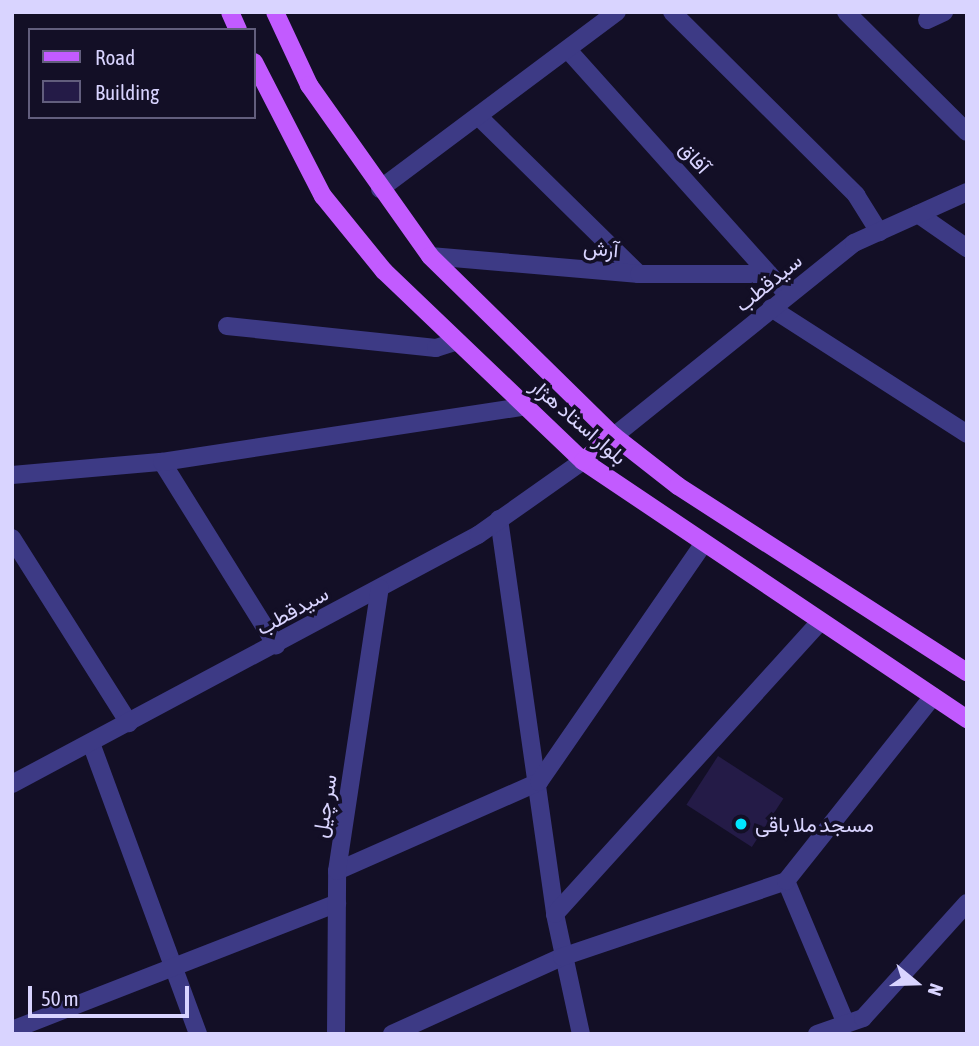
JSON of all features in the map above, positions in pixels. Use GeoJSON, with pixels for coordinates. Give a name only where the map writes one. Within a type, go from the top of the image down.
{"type":"FeatureCollection","features":[{"type":"Feature","properties":{"kind":"main road","name":"بلوار استاد هژار"},"geometry":{"type":"LineString","coordinates":[[275,12],[309,85],[380,189],[430,256],[614,436],[678,486],[967,672]]}},
{"type":"Feature","properties":{"kind":"main road","name":"بلوار استاد هژار"},"geometry":{"type":"LineString","coordinates":[[256,66],[323,196],[454,342],[527,406],[583,461],[819,623],[967,719]]}},
{"type":"Feature","properties":{"kind":"main road"},"geometry":{"type":"LineString","coordinates":[[583,461],[614,436]]}},
{"type":"Feature","properties":{"kind":"street"},"geometry":{"type":"LineString","coordinates":[[380,189],[617,12]]}},
{"type":"Feature","properties":{"kind":"street"},"geometry":{"type":"LineString","coordinates":[[672,12],[856,195],[879,232]]}},
{"type":"Feature","properties":{"kind":"street"},"geometry":{"type":"LineString","coordinates":[[846,12],[967,132]]}},
{"type":"Feature","properties":{"kind":"street"},"geometry":{"type":"LineString","coordinates":[[927,20],[944,12]]}},
{"type":"Feature","properties":{"kind":"street","name":"آفاق"},"geometry":{"type":"LineString","coordinates":[[568,50],[788,295]]}},
{"type":"Feature","properties":{"kind":"street"},"geometry":{"type":"LineString","coordinates":[[479,117],[639,274]]}},
{"type":"Feature","properties":{"kind":"street","name":"سیدقطب"},"geometry":{"type":"LineString","coordinates":[[614,436],[771,308],[879,232],[967,192]]}},
{"type":"Feature","properties":{"kind":"street"},"geometry":{"type":"LineString","coordinates":[[918,214],[967,248]]}},
{"type":"Feature","properties":{"kind":"street","name":"آرش"},"geometry":{"type":"LineString","coordinates":[[430,256],[639,274],[769,274]]}},
{"type":"Feature","properties":{"kind":"street"},"geometry":{"type":"LineString","coordinates":[[771,308],[967,434]]}},
{"type":"Feature","properties":{"kind":"street"},"geometry":{"type":"LineString","coordinates":[[227,326],[436,348],[454,342]]}},
{"type":"Feature","properties":{"kind":"street"},"geometry":{"type":"LineString","coordinates":[[12,475],[162,462],[527,406]]}},
{"type":"Feature","properties":{"kind":"street","name":"سیدقطب"},"geometry":{"type":"LineString","coordinates":[[12,784],[380,588],[499,519],[583,461]]}},
{"type":"Feature","properties":{"kind":"street"},"geometry":{"type":"LineString","coordinates":[[162,462],[276,645]]}},
{"type":"Feature","properties":{"kind":"street"},"geometry":{"type":"LineString","coordinates":[[499,519],[555,914],[562,957],[581,1034]]}},
{"type":"Feature","properties":{"kind":"street"},"geometry":{"type":"LineString","coordinates":[[12,538],[129,723]]}},
{"type":"Feature","properties":{"kind":"street"},"geometry":{"type":"LineString","coordinates":[[337,871],[538,782],[704,543]]}},
{"type":"Feature","properties":{"kind":"street","name":"سر چیل"},"geometry":{"type":"LineString","coordinates":[[336,1034],[337,871],[380,588]]}},
{"type":"Feature","properties":{"kind":"street"},"geometry":{"type":"LineString","coordinates":[[555,914],[819,623]]}},
{"type":"Feature","properties":{"kind":"street"},"geometry":{"type":"LineString","coordinates":[[392,1034],[562,957],[786,881],[933,695]]}},
{"type":"Feature","properties":{"kind":"street"},"geometry":{"type":"LineString","coordinates":[[91,743],[198,1034]]}},
{"type":"Feature","properties":{"kind":"street"},"geometry":{"type":"LineString","coordinates":[[786,881],[846,1024]]}},
{"type":"Feature","properties":{"kind":"street"},"geometry":{"type":"LineString","coordinates":[[12,1030],[172,964],[337,903]]}},
{"type":"Feature","properties":{"kind":"street"},"geometry":{"type":"LineString","coordinates":[[817,1034],[863,1018],[967,903]]}},
{"type":"Feature","properties":{"kind":"building","name":"مسجد ملا باقی"},"geometry":{"type":"Polygon","coordinates":[[[718,756],[783,798],[752,847],[686,805],[718,756]]]}},
{"type":"Feature","properties":{"kind":"place","name":"مسجد ملا باقی"},"geometry":{"type":"Point","coordinates":[741,824]}}]}
